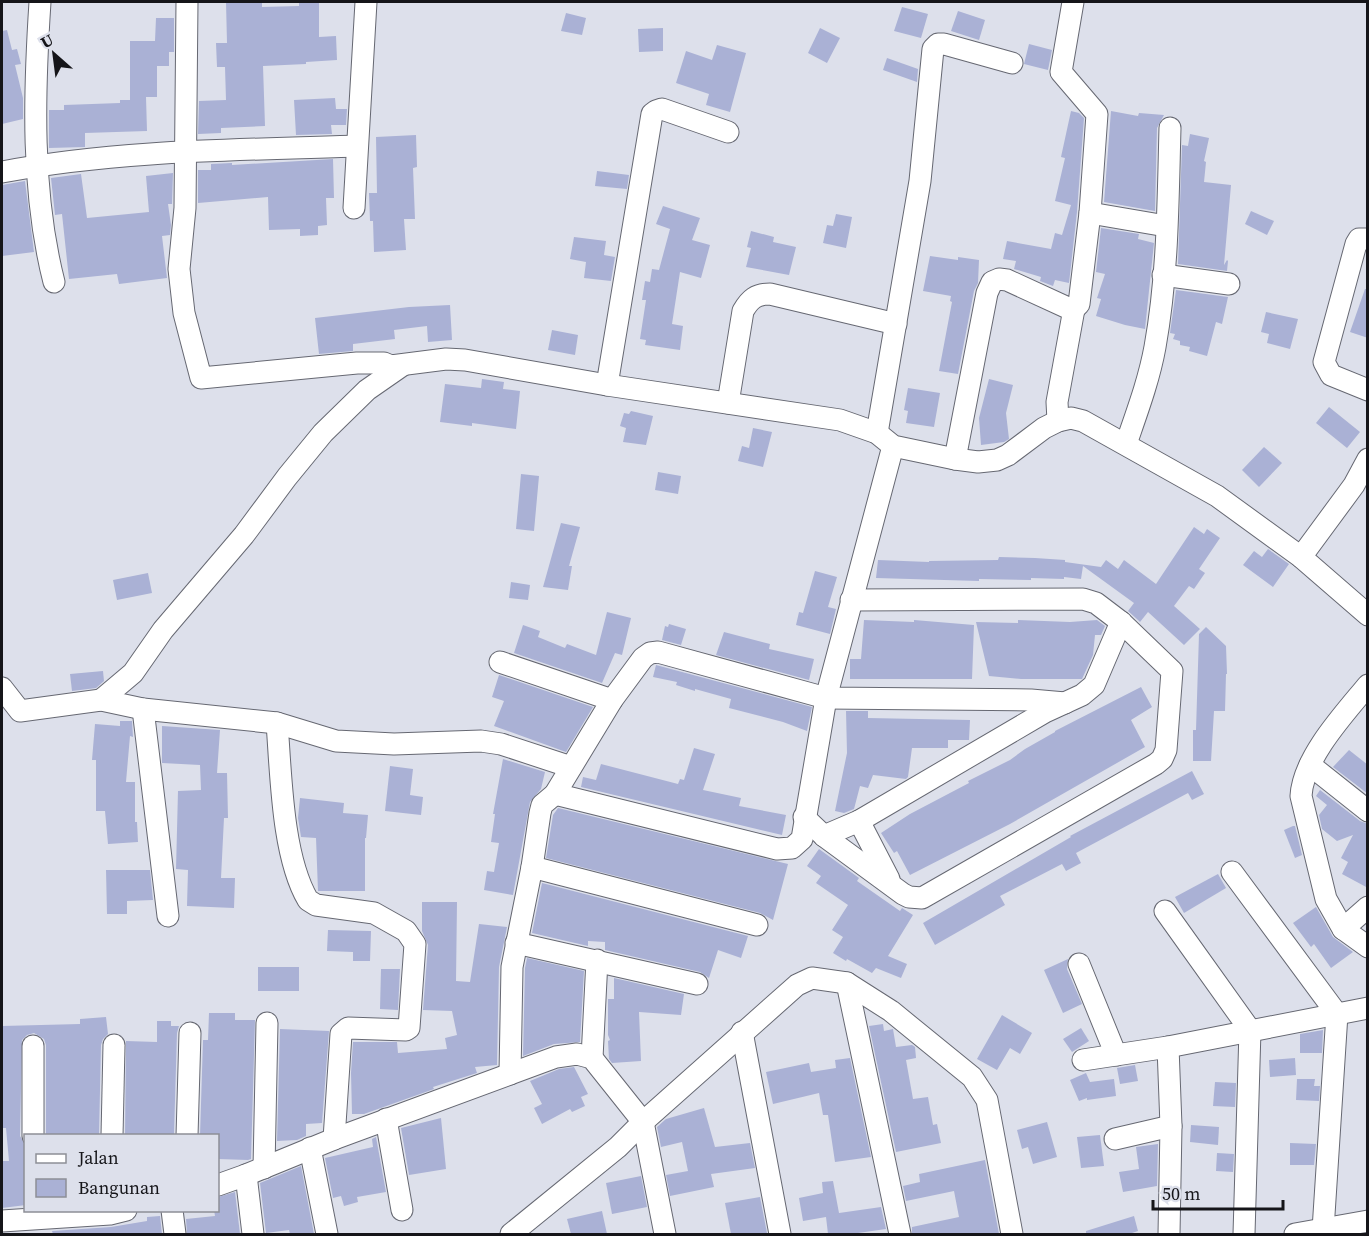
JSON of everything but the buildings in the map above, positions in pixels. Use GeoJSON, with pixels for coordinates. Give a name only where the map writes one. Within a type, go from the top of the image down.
{"type":"FeatureCollection","features":[{"type":"Feature","properties":{"kind":"street"},"geometry":{"type":"LineString","coordinates":[[40,2],[36,59],[37,165],[48,260],[54,282]]}},
{"type":"Feature","properties":{"kind":"street"},"geometry":{"type":"LineString","coordinates":[[187,2],[185,208],[179,269],[184,313],[201,378],[357,363],[404,365],[433,360],[465,360],[607,385],[840,420],[885,439],[955,459],[978,462],[1008,455],[1044,428],[1071,418],[1083,421],[1217,496],[1301,557],[1368,615]]}},
{"type":"Feature","properties":{"kind":"street"},"geometry":{"type":"LineString","coordinates":[[354,208],[366,2]]}},
{"type":"Feature","properties":{"kind":"street"},"geometry":{"type":"LineString","coordinates":[[1058,421],[1057,402],[1074,309],[1079,304],[1090,213],[1096,114],[1061,72],[1073,2]]}},
{"type":"Feature","properties":{"kind":"street"},"geometry":{"type":"LineString","coordinates":[[555,794],[786,849],[802,839],[826,698],[851,600],[885,439],[896,324],[920,181],[933,49],[938,44],[944,44],[1012,63]]}},
{"type":"Feature","properties":{"kind":"street"},"geometry":{"type":"LineString","coordinates":[[607,385],[652,114],[662,109],[728,132]]}},
{"type":"Feature","properties":{"kind":"street"},"geometry":{"type":"LineString","coordinates":[[1126,444],[1154,349],[1163,275],[1170,128]]}},
{"type":"Feature","properties":{"kind":"street"},"geometry":{"type":"LineString","coordinates":[[2,172],[37,165],[186,152],[357,146]]}},
{"type":"Feature","properties":{"kind":"street"},"geometry":{"type":"LineString","coordinates":[[1090,213],[1166,226]]}},
{"type":"Feature","properties":{"kind":"street"},"geometry":{"type":"LineString","coordinates":[[1368,238],[1359,239],[1356,244],[1324,362],[1327,371],[1336,378],[1368,390]]}},
{"type":"Feature","properties":{"kind":"street"},"geometry":{"type":"LineString","coordinates":[[1163,275],[1229,284]]}},
{"type":"Feature","properties":{"kind":"street"},"geometry":{"type":"LineString","coordinates":[[955,459],[987,293],[992,282],[999,279],[1007,280],[1074,309]]}},
{"type":"Feature","properties":{"kind":"street"},"geometry":{"type":"LineString","coordinates":[[728,403],[743,311],[748,302],[760,294],[770,294],[896,324]]}},
{"type":"Feature","properties":{"kind":"street"},"geometry":{"type":"LineString","coordinates":[[101,700],[133,673],[163,630],[244,535],[323,433],[367,390],[404,365]]}},
{"type":"Feature","properties":{"kind":"street"},"geometry":{"type":"LineString","coordinates":[[1301,557],[1354,485],[1368,459]]}},
{"type":"Feature","properties":{"kind":"street"},"geometry":{"type":"LineString","coordinates":[[804,817],[824,836],[909,897],[922,898],[1162,759],[1166,750],[1172,671],[1121,622],[1096,603],[1083,599],[851,600]]}},
{"type":"Feature","properties":{"kind":"street"},"geometry":{"type":"LineString","coordinates":[[824,836],[859,821],[1045,712],[1082,695],[1094,684],[1121,622]]}},
{"type":"Feature","properties":{"kind":"street"},"geometry":{"type":"LineString","coordinates":[[510,1074],[512,967],[542,805],[555,794],[612,700],[642,658],[650,653],[658,652],[826,698],[1031,700],[1065,703]]}},
{"type":"Feature","properties":{"kind":"street"},"geometry":{"type":"LineString","coordinates":[[500,662],[612,700]]}},
{"type":"Feature","properties":{"kind":"street"},"geometry":{"type":"LineString","coordinates":[[1368,685],[1319,750],[1301,787],[1302,803],[1322,887],[1343,929],[1368,947]]}},
{"type":"Feature","properties":{"kind":"street"},"geometry":{"type":"LineString","coordinates":[[2,688],[20,711],[101,700],[143,710],[277,723],[336,741],[369,744],[482,741],[508,746],[571,766]]}},
{"type":"Feature","properties":{"kind":"street"},"geometry":{"type":"LineString","coordinates":[[143,710],[168,916]]}},
{"type":"Feature","properties":{"kind":"street"},"geometry":{"type":"LineString","coordinates":[[277,723],[284,809],[292,855],[308,900],[316,904],[374,913],[406,931],[415,944],[409,1028],[406,1030],[348,1028],[341,1034],[334,1139]]}},
{"type":"Feature","properties":{"kind":"street"},"geometry":{"type":"LineString","coordinates":[[1310,765],[1368,811]]}},
{"type":"Feature","properties":{"kind":"street"},"geometry":{"type":"LineString","coordinates":[[859,821],[892,884]]}},
{"type":"Feature","properties":{"kind":"street"},"geometry":{"type":"LineString","coordinates":[[532,867],[757,925]]}},
{"type":"Feature","properties":{"kind":"street"},"geometry":{"type":"LineString","coordinates":[[1232,872],[1337,1014],[1323,1230]]}},
{"type":"Feature","properties":{"kind":"street"},"geometry":{"type":"LineString","coordinates":[[1343,929],[1368,908]]}},
{"type":"Feature","properties":{"kind":"street"},"geometry":{"type":"LineString","coordinates":[[1165,911],[1250,1030],[1244,1234]]}},
{"type":"Feature","properties":{"kind":"street"},"geometry":{"type":"LineString","coordinates":[[516,943],[697,984]]}},
{"type":"Feature","properties":{"kind":"street"},"geometry":{"type":"LineString","coordinates":[[592,1058],[597,960]]}},
{"type":"Feature","properties":{"kind":"street"},"geometry":{"type":"LineString","coordinates":[[1079,964],[1116,1055]]}},
{"type":"Feature","properties":{"kind":"street"},"geometry":{"type":"LineString","coordinates":[[511,1234],[618,1147],[742,1032],[801,982],[812,978],[847,983],[891,1011],[972,1077],[987,1100],[1012,1234]]}},
{"type":"Feature","properties":{"kind":"street"},"geometry":{"type":"LineString","coordinates":[[847,983],[900,1234]]}},
{"type":"Feature","properties":{"kind":"street"},"geometry":{"type":"LineString","coordinates":[[1083,1060],[1168,1047],[1368,1008]]}},
{"type":"Feature","properties":{"kind":"street"},"geometry":{"type":"LineString","coordinates":[[253,1234],[255,1172],[267,1023]]}},
{"type":"Feature","properties":{"kind":"street"},"geometry":{"type":"LineString","coordinates":[[742,1032],[780,1234]]}},
{"type":"Feature","properties":{"kind":"street"},"geometry":{"type":"LineString","coordinates":[[187,1134],[190,1033]]}},
{"type":"Feature","properties":{"kind":"street"},"geometry":{"type":"LineString","coordinates":[[112,1134],[114,1045]]}},
{"type":"Feature","properties":{"kind":"street"},"geometry":{"type":"LineString","coordinates":[[33,1046],[33,1134]]}},
{"type":"Feature","properties":{"kind":"street"},"geometry":{"type":"LineString","coordinates":[[1168,1047],[1171,1126],[1169,1234]]}},
{"type":"Feature","properties":{"kind":"street"},"geometry":{"type":"LineString","coordinates":[[219,1185],[386,1119],[510,1074],[566,1055],[577,1054],[592,1058],[643,1122],[665,1234]]}},
{"type":"Feature","properties":{"kind":"street"},"geometry":{"type":"LineString","coordinates":[[386,1119],[402,1210]]}},
{"type":"Feature","properties":{"kind":"street"},"geometry":{"type":"LineString","coordinates":[[1115,1139],[1171,1126]]}},
{"type":"Feature","properties":{"kind":"street"},"geometry":{"type":"LineString","coordinates":[[310,1148],[327,1234]]}},
{"type":"Feature","properties":{"kind":"street"},"geometry":{"type":"LineString","coordinates":[[2,1221],[34,1214],[116,1212]]}},
{"type":"Feature","properties":{"kind":"street"},"geometry":{"type":"LineString","coordinates":[[172,1212],[175,1234]]}},
{"type":"Feature","properties":{"kind":"street"},"geometry":{"type":"LineString","coordinates":[[1295,1234],[1368,1221]]}}]}
